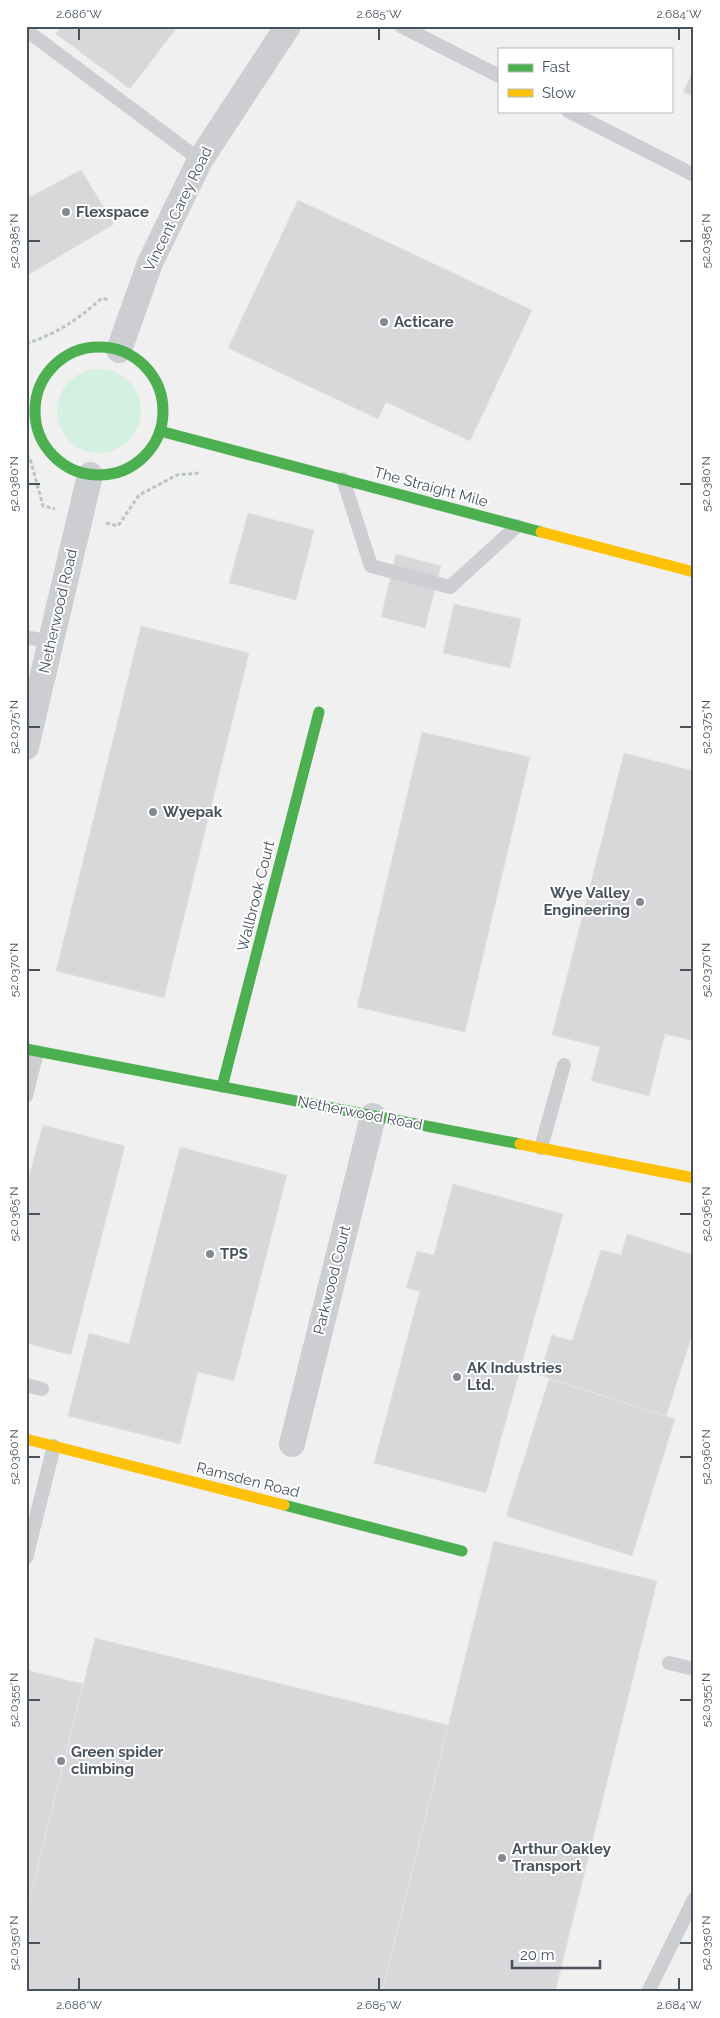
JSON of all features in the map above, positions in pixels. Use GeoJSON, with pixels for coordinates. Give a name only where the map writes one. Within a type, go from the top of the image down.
{"type":"FeatureCollection","features":[{"type":"Feature","properties":{"kind":"street","name":"Vincent Carey Road"},"geometry":{"type":"LineString","coordinates":[[120,350],[150,263],[200,160],[288,26]]}},
{"type":"Feature","properties":{"kind":"street"},"geometry":{"type":"LineString","coordinates":[[99,347],[120,350],[145,366],[158,384],[164,404],[162,426],[152,448],[136,464],[114,474],[90,475],[70,468],[52,455],[40,437],[31,397],[45,376],[60,360],[78,350],[99,347]]}},
{"type":"Feature","properties":{"kind":"street","name":"The Straight Mile"},"geometry":{"type":"LineString","coordinates":[[160,431],[694,572]]}},
{"type":"Feature","properties":{"kind":"street","name":"Netherwood Road"},"geometry":{"type":"LineString","coordinates":[[26,747],[38,640],[90,475]]}},
{"type":"Feature","properties":{"kind":"street","name":"Wallbrook Court"},"geometry":{"type":"LineString","coordinates":[[222,1087],[319,712]]}},
{"type":"Feature","properties":{"kind":"street","name":"Netherwood Road"},"geometry":{"type":"LineString","coordinates":[[32,1051],[694,1178]]}},
{"type":"Feature","properties":{"kind":"street","name":"Parkwood Court"},"geometry":{"type":"LineString","coordinates":[[292,1444],[373,1116]]}},
{"type":"Feature","properties":{"kind":"street","name":"Ramsden Road"},"geometry":{"type":"LineString","coordinates":[[26,1439],[462,1551]]}},
{"type":"Feature","properties":{"kind":"lane"},"geometry":{"type":"LineString","coordinates":[[401,26],[498,75]]}},
{"type":"Feature","properties":{"kind":"lane"},"geometry":{"type":"LineString","coordinates":[[26,30],[200,160]]}},
{"type":"Feature","properties":{"kind":"lane"},"geometry":{"type":"LineString","coordinates":[[570,112],[694,175]]}},
{"type":"Feature","properties":{"kind":"lane"},"geometry":{"type":"LineString","coordinates":[[343,480],[371,566],[450,587],[517,526]]}},
{"type":"Feature","properties":{"kind":"lane"},"geometry":{"type":"LineString","coordinates":[[26,1096],[32,1051]]}},
{"type":"Feature","properties":{"kind":"lane"},"geometry":{"type":"LineString","coordinates":[[541,1148],[564,1065]]}},
{"type":"Feature","properties":{"kind":"lane"},"geometry":{"type":"LineString","coordinates":[[26,1385],[42,1389]]}},
{"type":"Feature","properties":{"kind":"lane"},"geometry":{"type":"LineString","coordinates":[[26,1558],[54,1446]]}},
{"type":"Feature","properties":{"kind":"lane"},"geometry":{"type":"LineString","coordinates":[[669,1663],[694,1669]]}},
{"type":"Feature","properties":{"kind":"lane"},"geometry":{"type":"LineString","coordinates":[[648,1992],[694,1899]]}},
{"type":"Feature","properties":{"kind":"path"},"geometry":{"type":"LineString","coordinates":[[26,344],[49,336],[77,320],[102,298],[134,308]]}},
{"type":"Feature","properties":{"kind":"green space"},"geometry":{"type":"Polygon","coordinates":[[[99,369],[115,372],[129,381],[138,395],[141,411],[138,427],[129,441],[115,450],[99,453],[83,450],[69,441],[60,427],[57,411],[60,395],[69,381],[83,372],[99,369]]]}},
{"type":"Feature","properties":{"kind":"building"},"geometry":{"type":"Polygon","coordinates":[[[62,26],[178,26],[130,89],[56,34],[62,26]]]}},
{"type":"Feature","properties":{"kind":"building"},"geometry":{"type":"Polygon","coordinates":[[[694,70],[694,97],[683,92],[694,70]]]}},
{"type":"Feature","properties":{"kind":"building","name":"Flexspace"},"geometry":{"type":"Polygon","coordinates":[[[81,170],[114,224],[26,276],[26,199],[81,170]]]}},
{"type":"Feature","properties":{"kind":"building","name":"Acticare"},"geometry":{"type":"Polygon","coordinates":[[[298,200],[532,310],[470,441],[386,402],[378,419],[228,348],[298,200]]]}},
{"type":"Feature","properties":{"kind":"building"},"geometry":{"type":"Polygon","coordinates":[[[248,513],[314,530],[296,600],[229,583],[248,513]]]}},
{"type":"Feature","properties":{"kind":"building"},"geometry":{"type":"Polygon","coordinates":[[[396,554],[441,566],[425,628],[381,617],[396,554]]]}},
{"type":"Feature","properties":{"kind":"building"},"geometry":{"type":"Polygon","coordinates":[[[454,604],[521,619],[510,668],[443,653],[454,604]]]}},
{"type":"Feature","properties":{"kind":"building","name":"Wyepak"},"geometry":{"type":"Polygon","coordinates":[[[141,626],[249,653],[164,998],[56,971],[141,626]]]}},
{"type":"Feature","properties":{"kind":"building"},"geometry":{"type":"Polygon","coordinates":[[[422,732],[530,757],[465,1032],[357,1007],[422,732]]]}},
{"type":"Feature","properties":{"kind":"building","name":"Wye Valley Engineering"},"geometry":{"type":"Polygon","coordinates":[[[624,753],[694,771],[694,1041],[665,1034],[649,1096],[591,1081],[600,1047],[552,1035],[624,753]]]}},
{"type":"Feature","properties":{"kind":"building"},"geometry":{"type":"Polygon","coordinates":[[[43,1125],[125,1146],[71,1355],[26,1343],[26,1188],[43,1125]]]}},
{"type":"Feature","properties":{"kind":"building","name":"TPS"},"geometry":{"type":"Polygon","coordinates":[[[180,1147],[287,1175],[234,1381],[198,1372],[180,1444],[68,1416],[89,1333],[129,1344],[180,1147]]]}},
{"type":"Feature","properties":{"kind":"building","name":"AK Industries Ltd."},"geometry":{"type":"Polygon","coordinates":[[[453,1184],[563,1214],[486,1493],[374,1463],[420,1291],[406,1288],[417,1251],[434,1255],[453,1184]]]}},
{"type":"Feature","properties":{"kind":"building"},"geometry":{"type":"Polygon","coordinates":[[[627,1234],[694,1255],[694,1329],[666,1416],[539,1375],[552,1335],[572,1341],[601,1250],[621,1255],[627,1234]]]}},
{"type":"Feature","properties":{"kind":"building"},"geometry":{"type":"Polygon","coordinates":[[[549,1379],[675,1419],[632,1556],[506,1516],[549,1379]]]}},
{"type":"Feature","properties":{"kind":"building","name":"Arthur Oakley Transport"},"geometry":{"type":"Polygon","coordinates":[[[494,1541],[657,1581],[555,1992],[382,1992],[494,1541]]]}},
{"type":"Feature","properties":{"kind":"building"},"geometry":{"type":"Polygon","coordinates":[[[95,1638],[448,1725],[382,1992],[26,1992],[26,1914],[95,1638]]]}},
{"type":"Feature","properties":{"kind":"building"},"geometry":{"type":"Polygon","coordinates":[[[26,1670],[83,1684],[26,1914],[26,1670]]]}},
{"type":"Feature","properties":{"kind":"traffic: fast"},"geometry":{"type":"LineString","coordinates":[[99,347],[123,352],[144,366],[158,387],[163,411],[158,435],[144,456],[123,470],[99,475],[75,470],[54,456],[40,435],[35,411],[40,387],[54,366],[75,352],[99,347]]}},
{"type":"Feature","properties":{"kind":"traffic: fast"},"geometry":{"type":"LineString","coordinates":[[160,431],[541,532]]}},
{"type":"Feature","properties":{"kind":"traffic: fast"},"geometry":{"type":"LineString","coordinates":[[222,1087],[319,712]]}},
{"type":"Feature","properties":{"kind":"traffic: fast"},"geometry":{"type":"LineString","coordinates":[[26,1049],[520,1144]]}},
{"type":"Feature","properties":{"kind":"traffic: fast"},"geometry":{"type":"LineString","coordinates":[[284,1505],[462,1551]]}},
{"type":"Feature","properties":{"kind":"traffic: slow"},"geometry":{"type":"LineString","coordinates":[[541,532],[694,572]]}},
{"type":"Feature","properties":{"kind":"traffic: slow"},"geometry":{"type":"LineString","coordinates":[[520,1144],[694,1178]]}},
{"type":"Feature","properties":{"kind":"traffic: slow"},"geometry":{"type":"LineString","coordinates":[[26,1439],[284,1505]]}},
{"type":"Feature","properties":{"kind":"place","name":"Flexspace"},"geometry":{"type":"Point","coordinates":[66,212]}},
{"type":"Feature","properties":{"kind":"place","name":"Acticare"},"geometry":{"type":"Point","coordinates":[384,322]}},
{"type":"Feature","properties":{"kind":"place","name":"Wyepak"},"geometry":{"type":"Point","coordinates":[153,812]}},
{"type":"Feature","properties":{"kind":"place","name":"Wye Valley Engineering"},"geometry":{"type":"Point","coordinates":[640,902]}},
{"type":"Feature","properties":{"kind":"place","name":"TPS"},"geometry":{"type":"Point","coordinates":[210,1254]}},
{"type":"Feature","properties":{"kind":"place","name":"AK Industries Ltd."},"geometry":{"type":"Point","coordinates":[457,1377]}},
{"type":"Feature","properties":{"kind":"place","name":"Green spider climbing"},"geometry":{"type":"Point","coordinates":[61,1761]}},
{"type":"Feature","properties":{"kind":"place","name":"Arthur Oakley Transport"},"geometry":{"type":"Point","coordinates":[502,1858]}}]}
